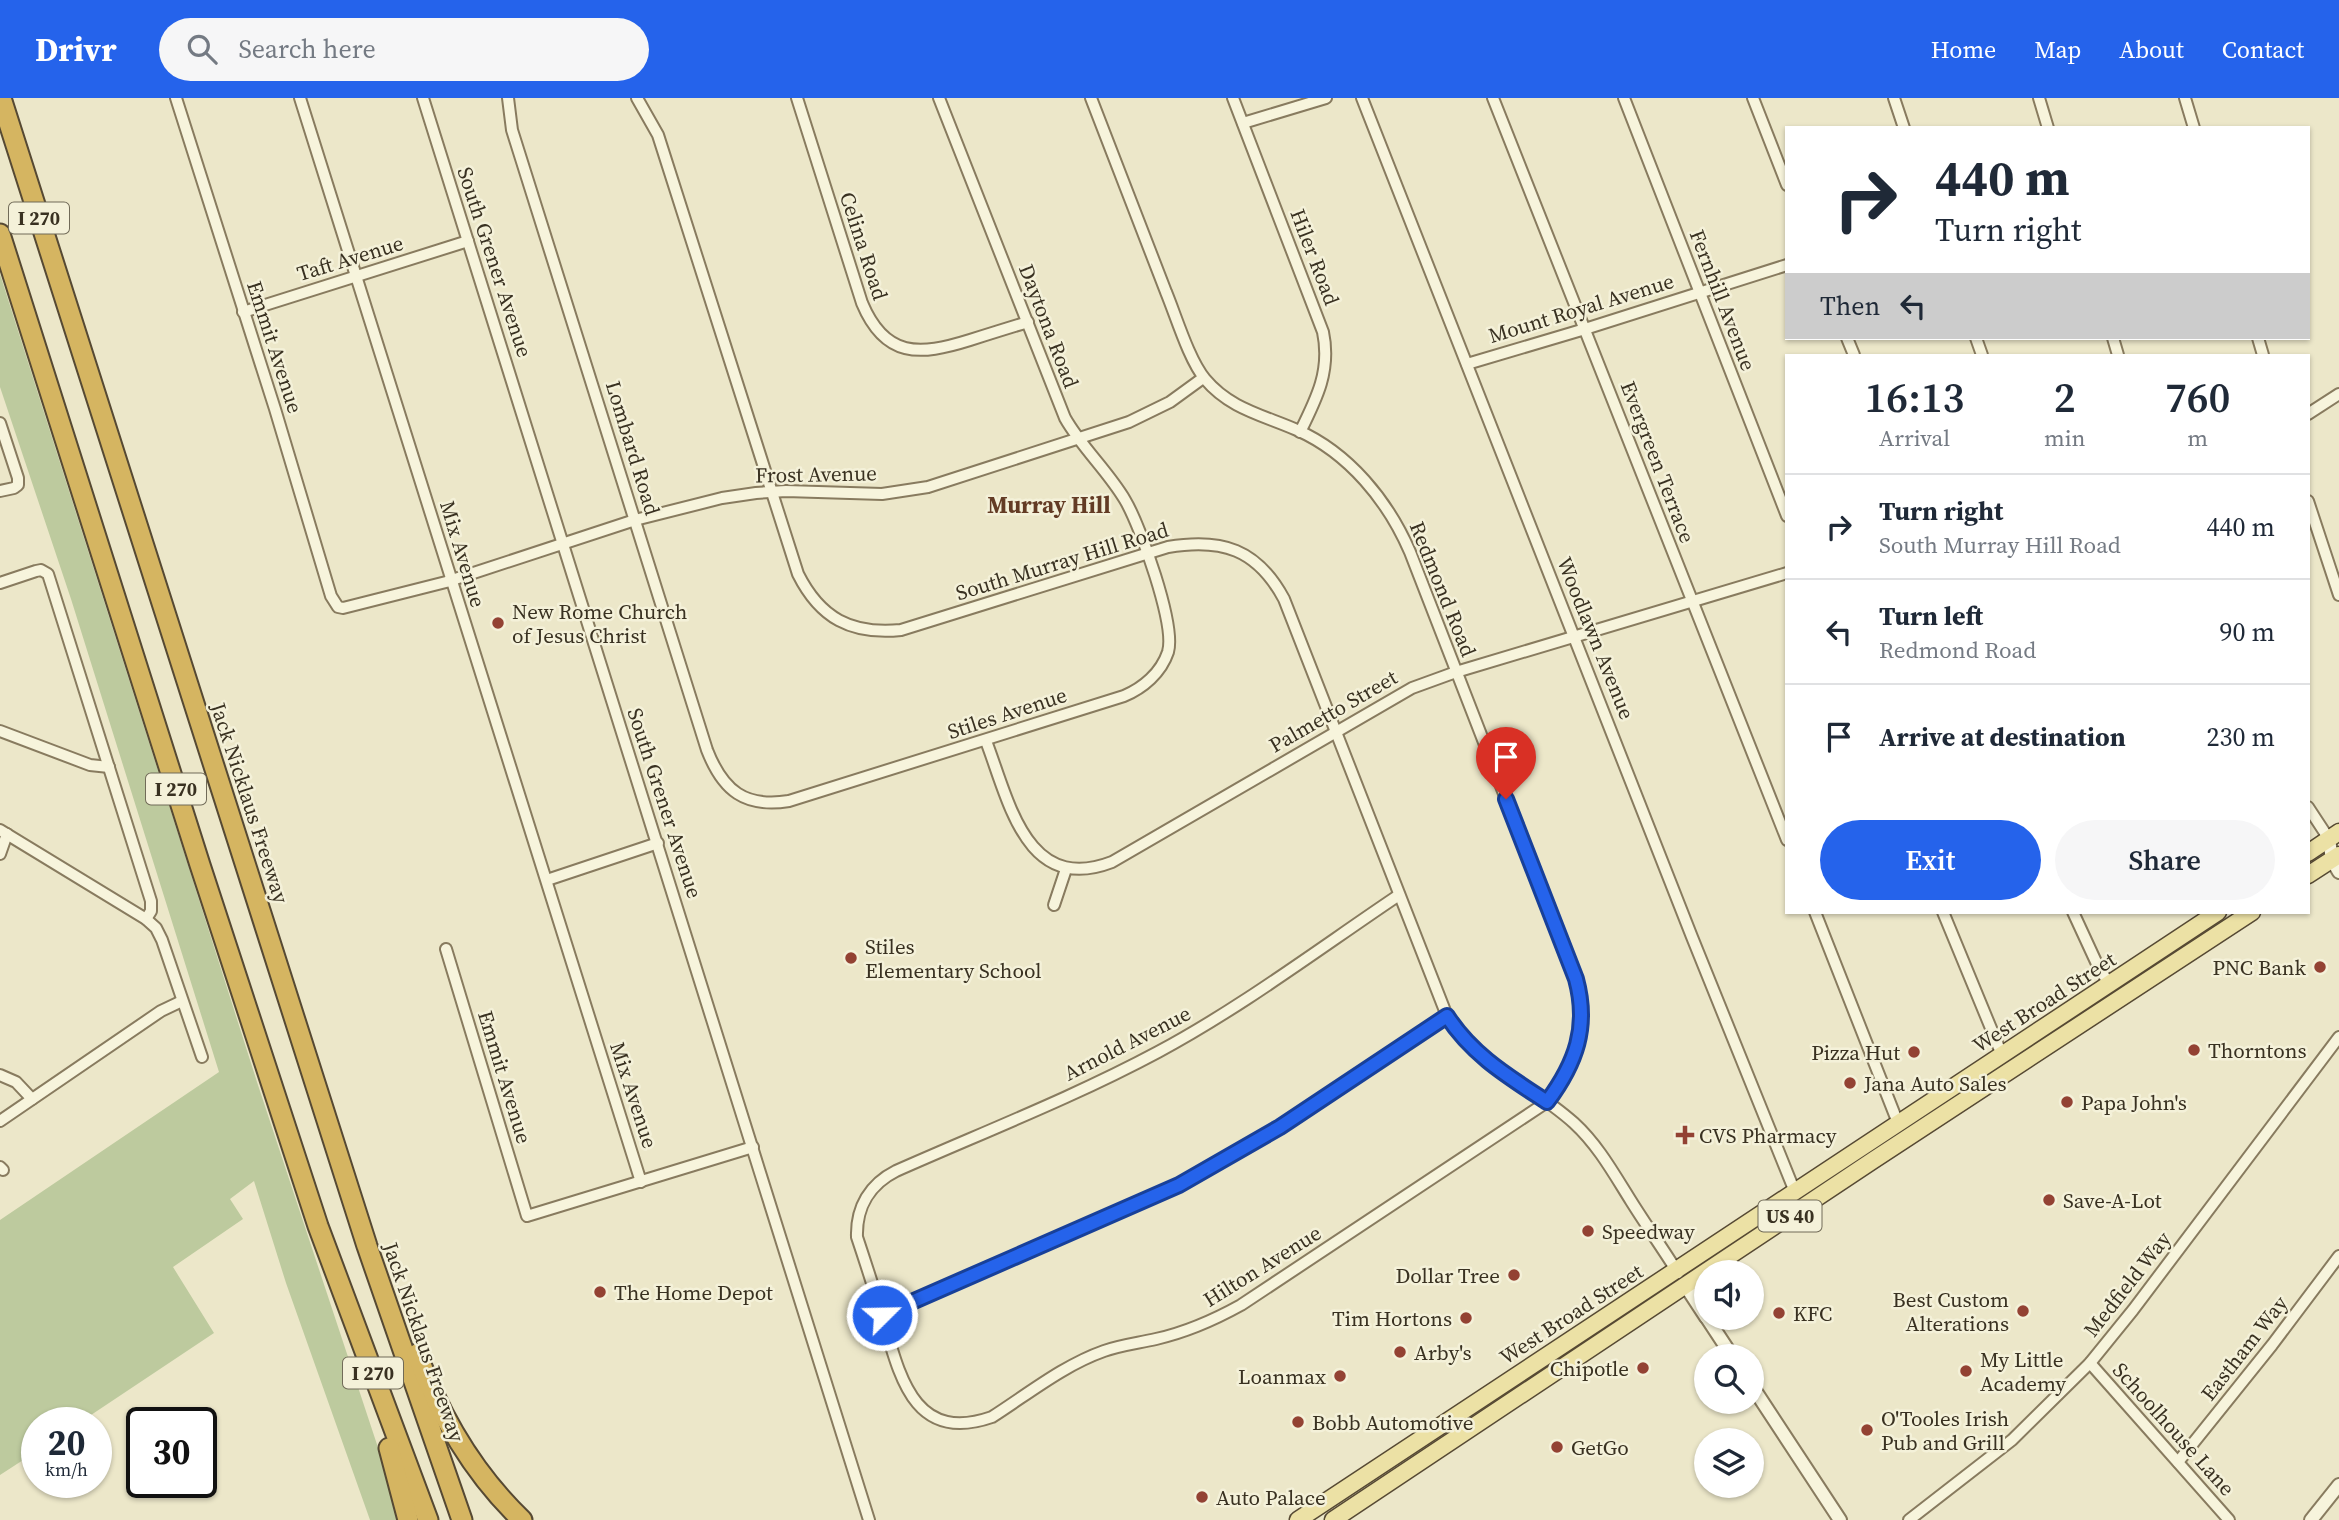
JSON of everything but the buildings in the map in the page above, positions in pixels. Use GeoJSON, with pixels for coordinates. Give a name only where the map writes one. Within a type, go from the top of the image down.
{"type":"FeatureCollection","features":[{"type":"Feature","properties":{"kind":"highway","name":"Jack Nicklaus Freeway"},"geometry":{"type":"LineString","coordinates":[[1,98],[366,1246],[461,1520]]}},
{"type":"Feature","properties":{"kind":"highway","name":"I 270"},"geometry":{"type":"LineString","coordinates":[[0,234],[318,1227],[428,1520]]}},
{"type":"Feature","properties":{"kind":"highway"},"geometry":{"type":"LineString","coordinates":[[312,1073],[425,1375],[449,1425],[477,1470],[522,1520]]}},
{"type":"Feature","properties":{"kind":"highway"},"geometry":{"type":"LineString","coordinates":[[318,1227],[394,1464],[408,1520]]}},
{"type":"Feature","properties":{"kind":"main road"},"geometry":{"type":"LineString","coordinates":[[2310,852],[2334,836]]}},
{"type":"Feature","properties":{"kind":"main road"},"geometry":{"type":"LineString","coordinates":[[2310,873],[2337,862]]}},
{"type":"Feature","properties":{"kind":"main road","name":"West Broad Street"},"geometry":{"type":"LineString","coordinates":[[1298,1520],[2215,914]]}},
{"type":"Feature","properties":{"kind":"main road"},"geometry":{"type":"LineString","coordinates":[[2108,1007],[2108,1000],[2112,995],[2205,928],[2216,914]]}},
{"type":"Feature","properties":{"kind":"main road","name":"West Broad Street"},"geometry":{"type":"LineString","coordinates":[[1333,1520],[2249,914]]}},
{"type":"Feature","properties":{"kind":"main road"},"geometry":{"type":"LineString","coordinates":[[1894,1147],[1903,1131],[1993,1070],[2002,1055]]}},
{"type":"Feature","properties":{"kind":"main road"},"geometry":{"type":"LineString","coordinates":[[1388,1484],[1394,1469],[1440,1436],[1454,1423],[1458,1414]]}},
{"type":"Feature","properties":{"kind":"main road"},"geometry":{"type":"LineString","coordinates":[[1315,1520],[1371,1481],[1380,1465]]}},
{"type":"Feature","properties":{"kind":"street","name":"Emmit Avenue"},"geometry":{"type":"LineString","coordinates":[[176,98],[275,409],[331,596],[338,607]]}},
{"type":"Feature","properties":{"kind":"street","name":"Mix Avenue"},"geometry":{"type":"LineString","coordinates":[[300,98],[641,1182]]}},
{"type":"Feature","properties":{"kind":"street","name":"South Grener Avenue"},"geometry":{"type":"LineString","coordinates":[[423,98],[869,1520]]}},
{"type":"Feature","properties":{"kind":"street","name":"Lombard Road"},"geometry":{"type":"LineString","coordinates":[[508,98],[512,130],[707,750],[717,774],[743,798]]}},
{"type":"Feature","properties":{"kind":"street","name":"South Murray Hill Road"},"geometry":{"type":"LineString","coordinates":[[637,98],[659,135],[798,574],[816,604],[837,620],[868,631],[884,632],[901,630],[1168,547],[1214,543],[1236,550],[1256,562],[1272,579],[1284,599],[1447,1016],[1478,1054],[1567,1117],[1592,1142],[1685,1285]]}},
{"type":"Feature","properties":{"kind":"street","name":"Celina Road"},"geometry":{"type":"LineString","coordinates":[[797,98],[862,303],[879,334],[901,347],[925,351],[945,348],[1027,322]]}},
{"type":"Feature","properties":{"kind":"street","name":"Daytona Road"},"geometry":{"type":"LineString","coordinates":[[939,98],[1065,418],[1077,439],[1125,500],[1147,554]]}},
{"type":"Feature","properties":{"kind":"street","name":"Redmond Road"},"geometry":{"type":"LineString","coordinates":[[1091,98],[1176,317],[1203,378],[1233,405],[1300,432],[1350,466],[1388,510],[1404,538],[1579,990],[1582,1021],[1578,1044],[1567,1074],[1547,1102]]}},
{"type":"Feature","properties":{"kind":"street","name":"Hiler Road"},"geometry":{"type":"LineString","coordinates":[[1233,98],[1323,332],[1327,350],[1316,401],[1300,432]]}},
{"type":"Feature","properties":{"kind":"street"},"geometry":{"type":"LineString","coordinates":[[1242,123],[1326,98]]}},
{"type":"Feature","properties":{"kind":"street","name":"Woodlawn Avenue"},"geometry":{"type":"LineString","coordinates":[[1362,98],[1795,1192]]}},
{"type":"Feature","properties":{"kind":"street","name":"Evergreen Terrace"},"geometry":{"type":"LineString","coordinates":[[1493,98],[1785,835]]}},
{"type":"Feature","properties":{"kind":"street","name":"Fernhill Avenue"},"geometry":{"type":"LineString","coordinates":[[1624,98],[1785,511]]}},
{"type":"Feature","properties":{"kind":"street"},"geometry":{"type":"LineString","coordinates":[[1753,98],[1785,180]]}},
{"type":"Feature","properties":{"kind":"street"},"geometry":{"type":"LineString","coordinates":[[1894,98],[1903,126]]}},
{"type":"Feature","properties":{"kind":"street"},"geometry":{"type":"LineString","coordinates":[[2039,98],[2047,126]]}},
{"type":"Feature","properties":{"kind":"street"},"geometry":{"type":"LineString","coordinates":[[2185,98],[2193,126]]}},
{"type":"Feature","properties":{"kind":"street","name":"Taft Avenue"},"geometry":{"type":"LineString","coordinates":[[243,312],[468,241]]}},
{"type":"Feature","properties":{"kind":"street","name":"Mount Royal Avenue"},"geometry":{"type":"LineString","coordinates":[[1467,364],[1785,266]]}},
{"type":"Feature","properties":{"kind":"street","name":"Frost Avenue"},"geometry":{"type":"LineString","coordinates":[[338,607],[348,608],[451,580],[635,520],[722,498],[772,492],[882,494],[959,478],[1150,413],[1203,378]]}},
{"type":"Feature","properties":{"kind":"street"},"geometry":{"type":"LineString","coordinates":[[2310,413],[2339,394]]}},
{"type":"Feature","properties":{"kind":"street"},"geometry":{"type":"LineString","coordinates":[[0,423],[18,478],[18,485],[14,488],[0,491]]}},
{"type":"Feature","properties":{"kind":"street"},"geometry":{"type":"LineString","coordinates":[[2310,506],[2339,595]]}},
{"type":"Feature","properties":{"kind":"street","name":"Stiles Avenue"},"geometry":{"type":"LineString","coordinates":[[743,798],[762,803],[789,801],[986,741],[1136,691],[1157,672],[1168,650],[1169,638],[1166,615],[1147,554]]}},
{"type":"Feature","properties":{"kind":"street"},"geometry":{"type":"LineString","coordinates":[[0,583],[36,571],[46,571],[151,901],[151,911],[146,919]]}},
{"type":"Feature","properties":{"kind":"street","name":"Palmetto Street"},"geometry":{"type":"LineString","coordinates":[[1066,869],[1084,870],[1112,862],[1397,695],[1456,672],[1785,574]]}},
{"type":"Feature","properties":{"kind":"street"},"geometry":{"type":"LineString","coordinates":[[0,731],[90,765],[109,767]]}},
{"type":"Feature","properties":{"kind":"street"},"geometry":{"type":"LineString","coordinates":[[986,741],[1015,817],[1028,843],[1050,862],[1066,869],[1054,905]]}},
{"type":"Feature","properties":{"kind":"street"},"geometry":{"type":"LineString","coordinates":[[2310,809],[2334,836],[2337,862]]}},
{"type":"Feature","properties":{"kind":"street"},"geometry":{"type":"LineString","coordinates":[[0,854],[3,832],[146,919],[156,928],[202,1057]]}},
{"type":"Feature","properties":{"kind":"street"},"geometry":{"type":"LineString","coordinates":[[547,880],[658,843]]}},
{"type":"Feature","properties":{"kind":"street","name":"Arnold Avenue"},"geometry":{"type":"LineString","coordinates":[[882,1315],[857,1237],[858,1219],[874,1186],[896,1171],[1124,1070],[1173,1044],[1399,895]]}},
{"type":"Feature","properties":{"kind":"street"},"geometry":{"type":"LineString","coordinates":[[1816,914],[1898,1123]]}},
{"type":"Feature","properties":{"kind":"street"},"geometry":{"type":"LineString","coordinates":[[1944,914],[2002,1055]]}},
{"type":"Feature","properties":{"kind":"street"},"geometry":{"type":"LineString","coordinates":[[2074,914],[2109,984]]}},
{"type":"Feature","properties":{"kind":"street","name":"Emmit Avenue"},"geometry":{"type":"LineString","coordinates":[[446,949],[527,1216],[641,1182]]}},
{"type":"Feature","properties":{"kind":"street"},"geometry":{"type":"LineString","coordinates":[[0,1121],[161,1011],[182,1000]]}},
{"type":"Feature","properties":{"kind":"street"},"geometry":{"type":"LineString","coordinates":[[882,1315],[1179,1185],[1280,1127],[1447,1016]]}},
{"type":"Feature","properties":{"kind":"street","name":"Medfield Way"},"geometry":{"type":"LineString","coordinates":[[1909,1520],[2012,1440],[2090,1363],[2339,1037]]}},
{"type":"Feature","properties":{"kind":"street"},"geometry":{"type":"LineString","coordinates":[[0,1075],[16,1082],[32,1099]]}},
{"type":"Feature","properties":{"kind":"street","name":"Hilton Avenue"},"geometry":{"type":"LineString","coordinates":[[882,1315],[905,1387],[921,1408],[937,1419],[960,1424],[992,1417],[1072,1366],[1105,1350],[1185,1331],[1241,1306],[1547,1102]]}},
{"type":"Feature","properties":{"kind":"street"},"geometry":{"type":"LineString","coordinates":[[641,1182],[752,1147]]}},
{"type":"Feature","properties":{"kind":"street","name":"Eastham Way"},"geometry":{"type":"LineString","coordinates":[[2178,1462],[2339,1256]]}},
{"type":"Feature","properties":{"kind":"street"},"geometry":{"type":"LineString","coordinates":[[1685,1285],[1694,1299]]}},
{"type":"Feature","properties":{"kind":"street","name":"Schoolhouse Lane"},"geometry":{"type":"LineString","coordinates":[[2090,1363],[2229,1520]]}},
{"type":"Feature","properties":{"kind":"street"},"geometry":{"type":"LineString","coordinates":[[1764,1404],[1840,1520]]}},
{"type":"Feature","properties":{"kind":"street"},"geometry":{"type":"LineString","coordinates":[[2311,1520],[2339,1485]]}},
{"type":"Feature","properties":{"kind":"green space"},"geometry":{"type":"Polygon","coordinates":[[[0,274],[257,1082],[402,1520],[370,1520],[286,1283],[254,1181],[230,1199],[243,1219],[173,1267],[214,1333],[103,1407],[21,1407],[21,1461],[0,1475],[0,1220],[219,1072],[71,599],[0,387],[0,274]]]}},
{"type":"Feature","properties":{"kind":"place","name":"New Rome Church of Jesus Christ"},"geometry":{"type":"Point","coordinates":[498,623]}},
{"type":"Feature","properties":{"kind":"place","name":"Stiles Elementary School"},"geometry":{"type":"Point","coordinates":[851,958]}},
{"type":"Feature","properties":{"kind":"place","name":"PNC Bank"},"geometry":{"type":"Point","coordinates":[2320,967]}},
{"type":"Feature","properties":{"kind":"place","name":"Thorntons"},"geometry":{"type":"Point","coordinates":[2194,1050]}},
{"type":"Feature","properties":{"kind":"place","name":"Pizza Hut"},"geometry":{"type":"Point","coordinates":[1914,1052]}},
{"type":"Feature","properties":{"kind":"place","name":"Jana Auto Sales"},"geometry":{"type":"Point","coordinates":[1850,1083]}},
{"type":"Feature","properties":{"kind":"place","name":"Papa John's"},"geometry":{"type":"Point","coordinates":[2067,1102]}},
{"type":"Feature","properties":{"kind":"place","name":"CVS Pharmacy"},"geometry":{"type":"Point","coordinates":[1685,1135]}},
{"type":"Feature","properties":{"kind":"place","name":"Save-A-Lot"},"geometry":{"type":"Point","coordinates":[2049,1200]}},
{"type":"Feature","properties":{"kind":"place","name":"Speedway"},"geometry":{"type":"Point","coordinates":[1588,1231]}},
{"type":"Feature","properties":{"kind":"place","name":"Dollar Tree"},"geometry":{"type":"Point","coordinates":[1514,1275]}},
{"type":"Feature","properties":{"kind":"place","name":"The Home Depot"},"geometry":{"type":"Point","coordinates":[600,1292]}},
{"type":"Feature","properties":{"kind":"place","name":"Best Custom Alterations"},"geometry":{"type":"Point","coordinates":[2023,1311]}},
{"type":"Feature","properties":{"kind":"place","name":"KFC"},"geometry":{"type":"Point","coordinates":[1779,1313]}},
{"type":"Feature","properties":{"kind":"place","name":"Tim Hortons"},"geometry":{"type":"Point","coordinates":[1466,1318]}},
{"type":"Feature","properties":{"kind":"place","name":"Arby's"},"geometry":{"type":"Point","coordinates":[1400,1352]}},
{"type":"Feature","properties":{"kind":"place","name":"Chipotle"},"geometry":{"type":"Point","coordinates":[1643,1368]}},
{"type":"Feature","properties":{"kind":"place","name":"My Little Academy"},"geometry":{"type":"Point","coordinates":[1966,1371]}},
{"type":"Feature","properties":{"kind":"place","name":"Loanmax"},"geometry":{"type":"Point","coordinates":[1340,1376]}},
{"type":"Feature","properties":{"kind":"place","name":"Bobb Automotive"},"geometry":{"type":"Point","coordinates":[1298,1422]}},
{"type":"Feature","properties":{"kind":"place","name":"O'Tooles Irish Pub and Grill"},"geometry":{"type":"Point","coordinates":[1867,1430]}},
{"type":"Feature","properties":{"kind":"place","name":"GetGo"},"geometry":{"type":"Point","coordinates":[1557,1447]}},
{"type":"Feature","properties":{"kind":"place","name":"Auto Palace"},"geometry":{"type":"Point","coordinates":[1202,1497]}},
{"type":"Feature","properties":{"kind":"district","name":"Murray Hill"},"geometry":{"type":"Point","coordinates":[1049,505]}},
{"type":"Feature","properties":{"kind":"route"},"geometry":{"type":"LineString","coordinates":[[882,1315],[1179,1185],[1280,1127],[1447,1016],[1478,1054],[1547,1102],[1567,1074],[1572,1062],[1582,1021],[1579,990],[1506,799]]}}]}
